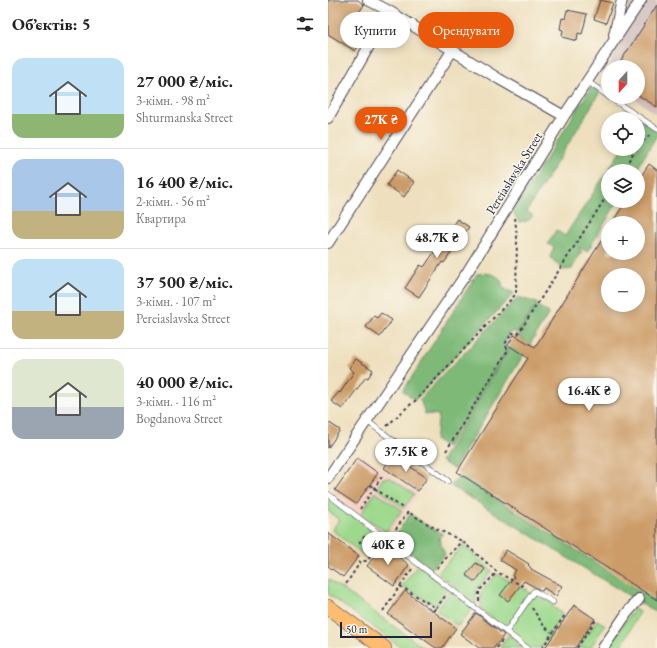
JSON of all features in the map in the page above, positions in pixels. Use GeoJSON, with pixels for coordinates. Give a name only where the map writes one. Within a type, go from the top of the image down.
{"type":"FeatureCollection","features":[{"type":"Feature","properties":{"kind":"main road"},"geometry":{"type":"LineString","coordinates":[[328,607],[384,648]]}},
{"type":"Feature","properties":{"kind":"street"},"geometry":{"type":"LineString","coordinates":[[368,0],[389,11],[452,51],[564,116]]}},
{"type":"Feature","properties":{"kind":"street"},"geometry":{"type":"LineString","coordinates":[[613,42],[622,0]]}},
{"type":"Feature","properties":{"kind":"street","name":"Pereiaslavska Street"},"geometry":{"type":"LineString","coordinates":[[328,478],[468,271],[564,116],[641,0]]}},
{"type":"Feature","properties":{"kind":"street"},"geometry":{"type":"LineString","coordinates":[[328,118],[389,11]]}},
{"type":"Feature","properties":{"kind":"street"},"geometry":{"type":"LineString","coordinates":[[328,243],[452,51]]}},
{"type":"Feature","properties":{"kind":"street"},"geometry":{"type":"LineString","coordinates":[[603,648],[627,613],[639,599]]}},
{"type":"Feature","properties":{"kind":"lane"},"geometry":{"type":"LineString","coordinates":[[587,82],[601,91]]}},
{"type":"Feature","properties":{"kind":"lane"},"geometry":{"type":"LineString","coordinates":[[620,104],[656,129]]}},
{"type":"Feature","properties":{"kind":"lane"},"geometry":{"type":"LineString","coordinates":[[367,421],[448,481]]}},
{"type":"Feature","properties":{"kind":"lane"},"geometry":{"type":"LineString","coordinates":[[328,494],[527,648]]}},
{"type":"Feature","properties":{"kind":"lane"},"geometry":{"type":"LineString","coordinates":[[506,632],[534,591],[553,602]]}},
{"type":"Feature","properties":{"kind":"path"},"geometry":{"type":"LineString","coordinates":[[645,140],[656,129]]}},
{"type":"Feature","properties":{"kind":"path"},"geometry":{"type":"LineString","coordinates":[[446,451],[508,350],[505,344],[512,333],[518,334],[601,205]]}},
{"type":"Feature","properties":{"kind":"path"},"geometry":{"type":"LineString","coordinates":[[385,428],[416,400],[516,294],[517,238],[516,220],[514,216]]}},
{"type":"Feature","properties":{"kind":"path"},"geometry":{"type":"LineString","coordinates":[[358,511],[383,475]]}},
{"type":"Feature","properties":{"kind":"path"},"geometry":{"type":"LineString","coordinates":[[370,485],[404,509]]}},
{"type":"Feature","properties":{"kind":"path"},"geometry":{"type":"LineString","coordinates":[[346,584],[361,561],[367,561],[408,512],[433,527],[462,541],[497,572],[533,593]]}},
{"type":"Feature","properties":{"kind":"path"},"geometry":{"type":"LineString","coordinates":[[431,574],[462,541]]}},
{"type":"Feature","properties":{"kind":"path"},"geometry":{"type":"LineString","coordinates":[[383,611],[417,562]]}},
{"type":"Feature","properties":{"kind":"path"},"geometry":{"type":"LineString","coordinates":[[480,611],[479,591],[497,572]]}},
{"type":"Feature","properties":{"kind":"path"},"geometry":{"type":"LineString","coordinates":[[400,586],[436,608]]}},
{"type":"Feature","properties":{"kind":"path"},"geometry":{"type":"LineString","coordinates":[[433,611],[451,589]]}},
{"type":"Feature","properties":{"kind":"path"},"geometry":{"type":"LineString","coordinates":[[526,603],[532,608],[544,626],[551,632]]}},
{"type":"Feature","properties":{"kind":"path"},"geometry":{"type":"LineString","coordinates":[[542,648],[565,615]]}},
{"type":"Feature","properties":{"kind":"path"},"geometry":{"type":"LineString","coordinates":[[577,648],[596,620]]}},
{"type":"Feature","properties":{"kind":"shaded area"},"geometry":{"type":"Polygon","coordinates":[[[631,0],[657,0],[657,115],[642,104],[645,104],[645,60],[611,60],[631,0]]]}},
{"type":"Feature","properties":{"kind":"shaded area"},"geometry":{"type":"Polygon","coordinates":[[[360,454],[419,494],[387,537],[332,494],[360,454]]]}},
{"type":"Feature","properties":{"kind":"green space"},"geometry":{"type":"Polygon","coordinates":[[[592,86],[600,92],[527,211],[533,216],[527,221],[518,222],[519,220],[516,218],[513,211],[592,86]]]}},
{"type":"Feature","properties":{"kind":"green space"},"geometry":{"type":"Polygon","coordinates":[[[645,121],[657,130],[657,135],[645,156],[645,121]]]}},
{"type":"Feature","properties":{"kind":"green space"},"geometry":{"type":"Polygon","coordinates":[[[617,156],[645,156],[640,164],[612,164],[617,156]]]}},
{"type":"Feature","properties":{"kind":"green space"},"geometry":{"type":"Polygon","coordinates":[[[601,181],[601,208],[614,208],[609,216],[601,216],[601,229],[587,252],[579,247],[582,254],[580,253],[572,269],[563,270],[550,257],[554,247],[548,244],[556,230],[565,236],[601,181]]]}},
{"type":"Feature","properties":{"kind":"green space"},"geometry":{"type":"Polygon","coordinates":[[[486,273],[494,275],[500,280],[503,288],[514,293],[415,400],[403,391],[477,274],[486,273]]]}},
{"type":"Feature","properties":{"kind":"green space"},"geometry":{"type":"Polygon","coordinates":[[[518,297],[537,303],[536,305],[549,313],[454,469],[441,461],[510,347],[518,352],[525,341],[518,336],[535,307],[518,333],[511,331],[504,344],[507,350],[447,447],[435,440],[439,415],[425,414],[420,399],[518,297]]]}},
{"type":"Feature","properties":{"kind":"green space"},"geometry":{"type":"Polygon","coordinates":[[[459,475],[657,602],[657,613],[451,486],[459,475]]]}},
{"type":"Feature","properties":{"kind":"green space"},"geometry":{"type":"Polygon","coordinates":[[[384,477],[387,479],[389,477],[414,494],[404,508],[377,488],[384,477]]]}},
{"type":"Feature","properties":{"kind":"green space"},"geometry":{"type":"Polygon","coordinates":[[[375,492],[402,510],[386,532],[361,514],[375,492]]]}},
{"type":"Feature","properties":{"kind":"green space"},"geometry":{"type":"Polygon","coordinates":[[[331,498],[381,538],[366,557],[332,530],[339,520],[328,511],[328,502],[331,498]]]}},
{"type":"Feature","properties":{"kind":"green space"},"geometry":{"type":"Polygon","coordinates":[[[410,514],[443,534],[439,538],[445,555],[431,569],[393,539],[410,514]]]}},
{"type":"Feature","properties":{"kind":"green space"},"geometry":{"type":"Polygon","coordinates":[[[463,545],[492,571],[476,590],[476,605],[438,573],[463,545]]]}},
{"type":"Feature","properties":{"kind":"green space"},"geometry":{"type":"Polygon","coordinates":[[[418,565],[448,589],[436,606],[402,586],[418,565]]]}},
{"type":"Feature","properties":{"kind":"green space"},"geometry":{"type":"Polygon","coordinates":[[[497,574],[531,593],[506,629],[481,610],[481,592],[497,574]]]}},
{"type":"Feature","properties":{"kind":"green space"},"geometry":{"type":"Polygon","coordinates":[[[328,579],[424,648],[402,648],[328,594],[328,579]]]}},
{"type":"Feature","properties":{"kind":"green space"},"geometry":{"type":"Polygon","coordinates":[[[451,591],[473,608],[458,626],[436,610],[451,591]]]}},
{"type":"Feature","properties":{"kind":"green space"},"geometry":{"type":"Polygon","coordinates":[[[534,593],[552,603],[553,607],[563,614],[541,648],[528,648],[507,632],[534,593]]]}},
{"type":"Feature","properties":{"kind":"green space"},"geometry":{"type":"Polygon","coordinates":[[[634,609],[639,612],[621,648],[608,648],[634,609]]]}},
{"type":"Feature","properties":{"kind":"green space"},"geometry":{"type":"Polygon","coordinates":[[[597,620],[605,625],[590,648],[578,648],[597,620]]]}},
{"type":"Feature","properties":{"kind":"green space"},"geometry":{"type":"Polygon","coordinates":[[[508,635],[525,648],[500,648],[508,635]]]}},
{"type":"Feature","properties":{"kind":"building"},"geometry":{"type":"Polygon","coordinates":[[[328,0],[358,0],[364,5],[359,12],[340,12],[340,42],[328,34],[328,0]]]}},
{"type":"Feature","properties":{"kind":"building"},"geometry":{"type":"Polygon","coordinates":[[[600,0],[613,3],[606,23],[594,19],[600,0]]]}},
{"type":"Feature","properties":{"kind":"building"},"geometry":{"type":"Polygon","coordinates":[[[657,5],[657,107],[645,99],[645,60],[622,60],[657,5]]]}},
{"type":"Feature","properties":{"kind":"building"},"geometry":{"type":"Polygon","coordinates":[[[567,10],[587,14],[582,34],[578,33],[577,41],[562,37],[563,30],[560,29],[562,18],[565,19],[567,10]]]}},
{"type":"Feature","properties":{"kind":"building"},"geometry":{"type":"Polygon","coordinates":[[[649,164],[657,170],[657,600],[457,472],[528,358],[508,345],[514,335],[535,347],[601,241],[601,260],[645,260],[645,216],[616,216],[622,208],[645,208],[645,170],[649,164]]]}},
{"type":"Feature","properties":{"kind":"building"},"geometry":{"type":"Polygon","coordinates":[[[397,170],[414,182],[404,197],[387,185],[397,170]]]}},
{"type":"Feature","properties":{"kind":"building"},"geometry":{"type":"Polygon","coordinates":[[[457,219],[469,227],[444,263],[442,262],[419,297],[405,288],[420,265],[424,267],[457,219]]]}},
{"type":"Feature","properties":{"kind":"building"},"geometry":{"type":"Polygon","coordinates":[[[381,313],[392,320],[380,337],[366,327],[374,316],[377,318],[381,313]]]}},
{"type":"Feature","properties":{"kind":"building"},"geometry":{"type":"Polygon","coordinates":[[[356,359],[373,370],[342,409],[331,401],[339,392],[340,393],[354,372],[349,368],[356,359]]]}},
{"type":"Feature","properties":{"kind":"building"},"geometry":{"type":"Polygon","coordinates":[[[328,422],[340,430],[328,448],[328,422]]]}},
{"type":"Feature","properties":{"kind":"building"},"geometry":{"type":"Polygon","coordinates":[[[393,455],[427,478],[418,491],[384,468],[393,455]]]}},
{"type":"Feature","properties":{"kind":"building"},"geometry":{"type":"Polygon","coordinates":[[[357,458],[378,473],[356,504],[335,490],[357,458]]]}},
{"type":"Feature","properties":{"kind":"building"},"geometry":{"type":"Polygon","coordinates":[[[328,533],[359,556],[343,577],[328,566],[328,533]]]}},
{"type":"Feature","properties":{"kind":"building"},"geometry":{"type":"Polygon","coordinates":[[[383,545],[409,565],[394,586],[367,566],[383,545]]]}},
{"type":"Feature","properties":{"kind":"building"},"geometry":{"type":"Polygon","coordinates":[[[506,550],[529,564],[528,565],[531,569],[562,586],[556,596],[544,588],[542,591],[524,581],[508,601],[500,595],[514,577],[512,576],[516,570],[500,560],[506,550]]]}},
{"type":"Feature","properties":{"kind":"building"},"geometry":{"type":"Polygon","coordinates":[[[476,563],[485,569],[475,582],[466,575],[476,563]]]}},
{"type":"Feature","properties":{"kind":"building"},"geometry":{"type":"Polygon","coordinates":[[[405,591],[456,628],[442,648],[436,648],[388,614],[405,591]]]}},
{"type":"Feature","properties":{"kind":"building"},"geometry":{"type":"Polygon","coordinates":[[[574,605],[595,619],[575,648],[545,648],[574,605]]]}},
{"type":"Feature","properties":{"kind":"building"},"geometry":{"type":"Polygon","coordinates":[[[476,613],[504,635],[494,648],[479,648],[460,634],[476,613]]]}}]}
